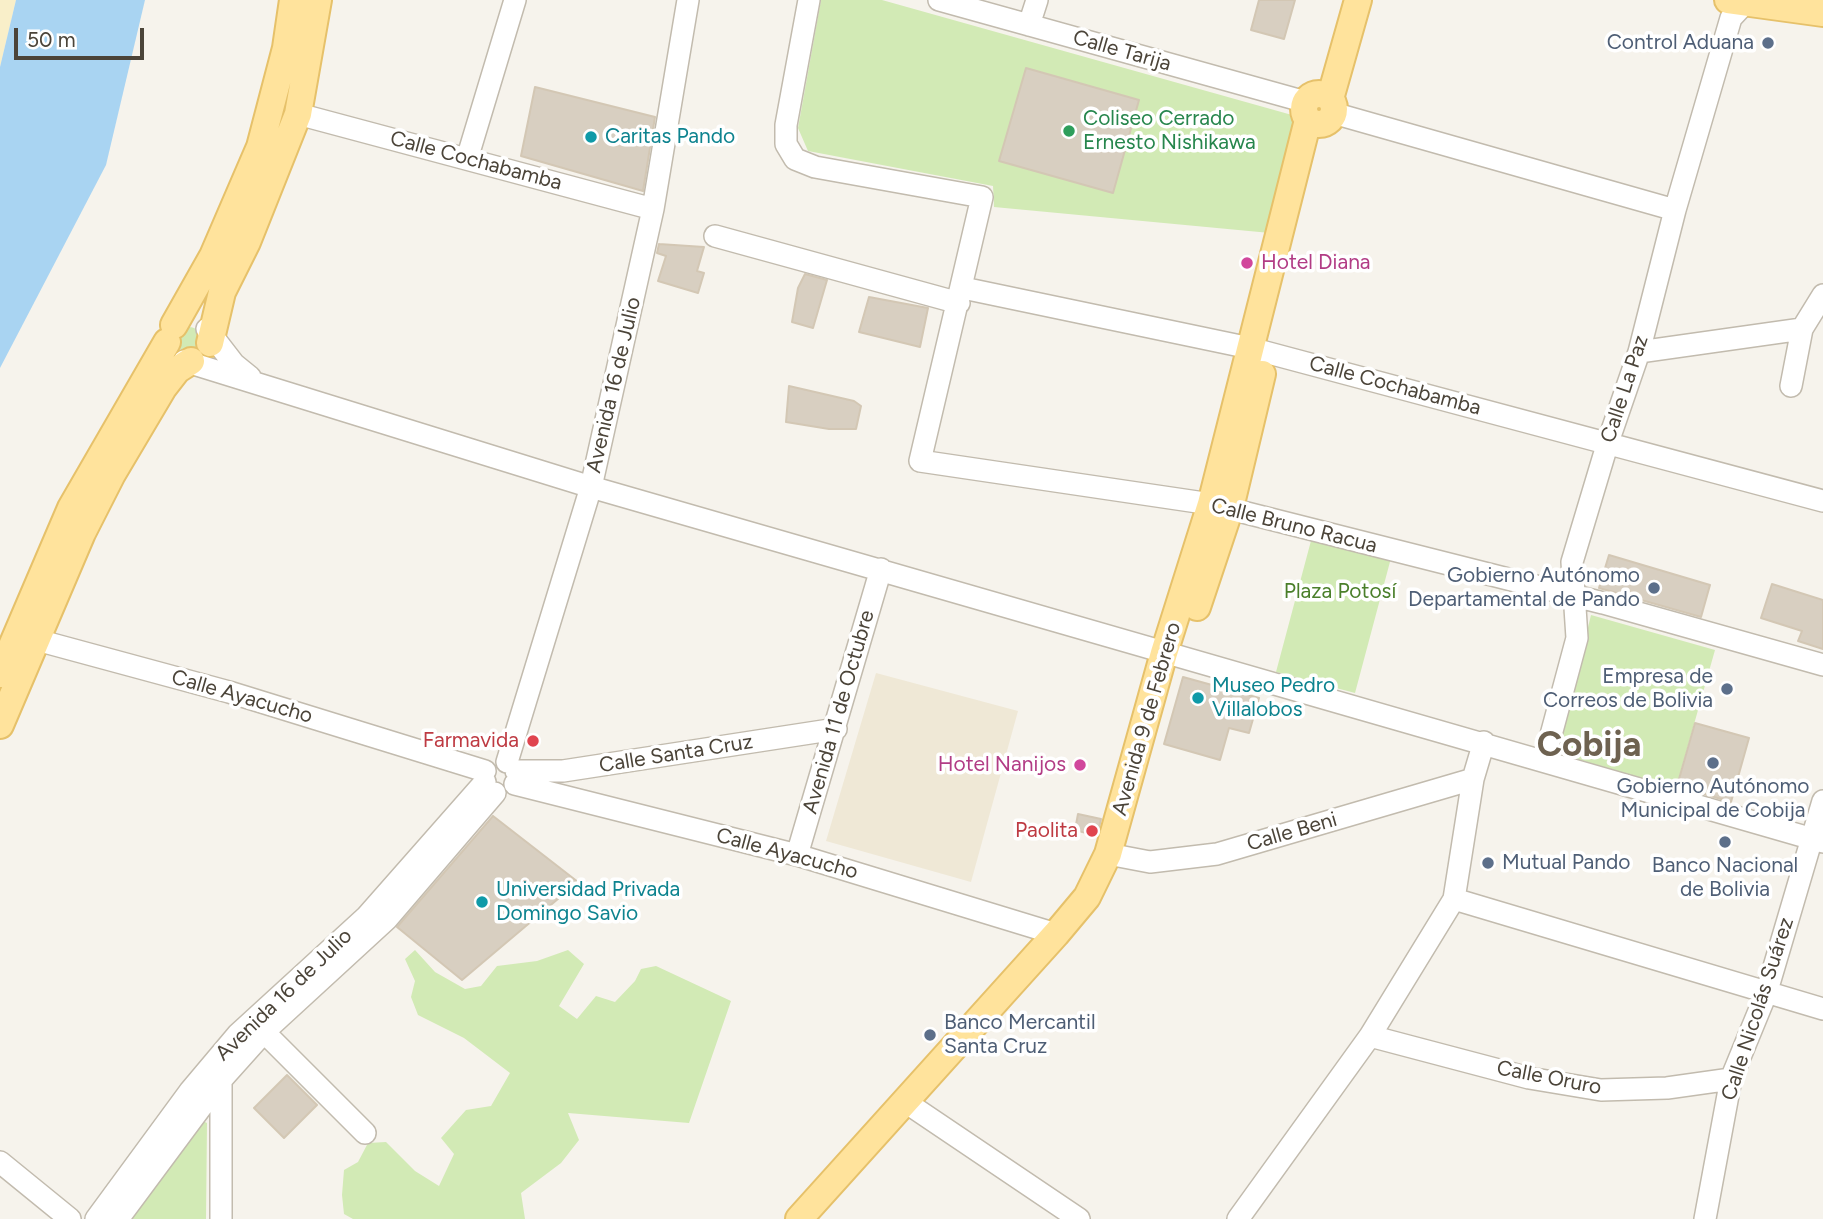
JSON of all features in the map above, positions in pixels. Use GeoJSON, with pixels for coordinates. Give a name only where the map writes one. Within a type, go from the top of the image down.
{"type":"FeatureCollection","features":[{"type":"Feature","properties":{"kind":"main road"},"geometry":{"type":"LineString","coordinates":[[1,669],[71,508],[192,345],[213,256],[260,147],[286,48],[293,0]]}},
{"type":"Feature","properties":{"kind":"main road"},"geometry":{"type":"LineString","coordinates":[[0,725],[82,533],[163,388],[192,345],[247,242],[298,114],[318,0]]}},
{"type":"Feature","properties":{"kind":"main road","name":"Avenida 9 de Febrero"},"geometry":{"type":"LineString","coordinates":[[799,1219],[1098,911],[1172,655],[1221,506],[1319,109],[1339,0]]}},
{"type":"Feature","properties":{"kind":"main road","name":"Avenida 9 de Febrero"},"geometry":{"type":"LineString","coordinates":[[1319,109],[1358,0]]}},
{"type":"Feature","properties":{"kind":"main road"},"geometry":{"type":"LineString","coordinates":[[1735,4],[1823,13]]}},
{"type":"Feature","properties":{"kind":"main road","name":"Avenida 9 de Febrero"},"geometry":{"type":"LineString","coordinates":[[819,1219],[910,1105],[1087,897],[1116,856]]}},
{"type":"Feature","properties":{"kind":"street"},"geometry":{"type":"LineString","coordinates":[[467,159],[515,0]]}},
{"type":"Feature","properties":{"kind":"street","name":"Avenida 16 de Julio"},"geometry":{"type":"LineString","coordinates":[[513,772],[591,487],[653,209],[688,0]]}},
{"type":"Feature","properties":{"kind":"street"},"geometry":{"type":"LineString","coordinates":[[809,0],[786,125],[786,144],[795,159],[815,167],[982,197],[961,295]]}},
{"type":"Feature","properties":{"kind":"street","name":"Calle Tarija"},"geometry":{"type":"LineString","coordinates":[[939,0],[1675,210]]}},
{"type":"Feature","properties":{"kind":"street"},"geometry":{"type":"LineString","coordinates":[[1029,25],[1037,0]]}},
{"type":"Feature","properties":{"kind":"street","name":"Calle La Paz"},"geometry":{"type":"LineString","coordinates":[[1544,761],[1577,638],[1572,598],[1572,562],[1608,442],[1639,352],[1675,210],[1735,4]]}},
{"type":"Feature","properties":{"kind":"street","name":"Calle Cochabamba"},"geometry":{"type":"LineString","coordinates":[[298,114],[653,209]]}},
{"type":"Feature","properties":{"kind":"street","name":"Calle Cochabamba"},"geometry":{"type":"LineString","coordinates":[[715,236],[961,295],[1258,350],[1823,501]]}},
{"type":"Feature","properties":{"kind":"street","name":"Calle Bruno Racua"},"geometry":{"type":"LineString","coordinates":[[961,295],[920,461],[1221,506],[1572,598],[1603,603],[1823,665]]}},
{"type":"Feature","properties":{"kind":"street"},"geometry":{"type":"LineString","coordinates":[[1791,386],[1802,329],[1823,295]]}},
{"type":"Feature","properties":{"kind":"street"},"geometry":{"type":"LineString","coordinates":[[1639,352],[1802,329]]}},
{"type":"Feature","properties":{"kind":"street"},"geometry":{"type":"LineString","coordinates":[[192,345],[254,381],[591,487],[1484,742],[1817,841]]}},
{"type":"Feature","properties":{"kind":"street"},"geometry":{"type":"LineString","coordinates":[[192,345],[234,364],[254,381]]}},
{"type":"Feature","properties":{"kind":"street","name":"Avenida 11 de Octubre"},"geometry":{"type":"LineString","coordinates":[[797,855],[881,569]]}},
{"type":"Feature","properties":{"kind":"street","name":"Calle Ayacucho"},"geometry":{"type":"LineString","coordinates":[[37,640],[229,692],[488,782]]}},
{"type":"Feature","properties":{"kind":"street","name":"Calle Santa Cruz"},"geometry":{"type":"LineString","coordinates":[[513,772],[563,771],[836,729]]}},
{"type":"Feature","properties":{"kind":"street"},"geometry":{"type":"LineString","coordinates":[[1238,1219],[1370,1036],[1454,899],[1473,779],[1484,742]]}},
{"type":"Feature","properties":{"kind":"street"},"geometry":{"type":"LineString","coordinates":[[497,761],[513,772],[505,793],[488,782],[497,761]]}},
{"type":"Feature","properties":{"kind":"street","name":"Calle Ayacucho"},"geometry":{"type":"LineString","coordinates":[[513,772],[1056,934]]}},
{"type":"Feature","properties":{"kind":"street","name":"Calle Beni"},"geometry":{"type":"LineString","coordinates":[[1116,856],[1150,862],[1217,854],[1473,779]]}},
{"type":"Feature","properties":{"kind":"street","name":"Avenida 16 de Julio"},"geometry":{"type":"LineString","coordinates":[[96,1219],[218,1070],[264,1032],[387,919],[488,782]]}},
{"type":"Feature","properties":{"kind":"street","name":"Avenida 16 de Julio"},"geometry":{"type":"LineString","coordinates":[[118,1219],[218,1070],[238,1034],[367,916],[488,782]]}},
{"type":"Feature","properties":{"kind":"street","name":"Calle Nicolás Suárez"},"geometry":{"type":"LineString","coordinates":[[1705,1219],[1731,1079],[1766,994],[1817,841],[1823,801]]}},
{"type":"Feature","properties":{"kind":"street"},"geometry":{"type":"LineString","coordinates":[[1454,899],[1823,1009]]}},
{"type":"Feature","properties":{"kind":"street"},"geometry":{"type":"LineString","coordinates":[[264,1032],[365,1133]]}},
{"type":"Feature","properties":{"kind":"street","name":"Calle Oruro"},"geometry":{"type":"LineString","coordinates":[[1370,1036],[1529,1077],[1601,1090],[1667,1088],[1731,1079]]}},
{"type":"Feature","properties":{"kind":"street"},"geometry":{"type":"LineString","coordinates":[[218,1070],[221,1219]]}},
{"type":"Feature","properties":{"kind":"street"},"geometry":{"type":"LineString","coordinates":[[910,1105],[1079,1219]]}},
{"type":"Feature","properties":{"kind":"street"},"geometry":{"type":"LineString","coordinates":[[0,1162],[70,1219]]}},
{"type":"Feature","properties":{"kind":"shaded area"},"geometry":{"type":"Polygon","coordinates":[[[876,673],[1018,711],[971,882],[826,841],[876,673]]]}},
{"type":"Feature","properties":{"kind":"green space"},"geometry":{"type":"Polygon","coordinates":[[[821,0],[882,0],[1292,115],[1296,133],[1270,233],[994,207],[993,186],[808,151],[798,128],[821,0]]]}},
{"type":"Feature","properties":{"kind":"green space"},"geometry":{"type":"Polygon","coordinates":[[[189,327],[198,331],[202,340],[198,349],[189,353],[180,349],[176,340],[180,331],[189,327]]]}},
{"type":"Feature","properties":{"kind":"green space","name":"Plaza Potosí"},"geometry":{"type":"Polygon","coordinates":[[[1312,537],[1391,558],[1355,693],[1276,672],[1312,537]]]}},
{"type":"Feature","properties":{"kind":"green space"},"geometry":{"type":"Polygon","coordinates":[[[1591,615],[1715,650],[1676,788],[1566,756],[1558,750],[1591,615]]]}},
{"type":"Feature","properties":{"kind":"green space"},"geometry":{"type":"Polygon","coordinates":[[[415,950],[435,972],[465,989],[481,986],[497,966],[537,961],[568,950],[584,964],[559,1006],[577,1019],[596,996],[615,1002],[635,981],[641,969],[656,966],[731,1001],[689,1123],[568,1113],[579,1140],[561,1163],[521,1193],[525,1219],[353,1219],[344,1214],[344,1170],[358,1162],[368,1143],[386,1142],[415,1171],[439,1186],[454,1154],[441,1138],[466,1110],[491,1106],[510,1073],[464,1038],[418,1015],[411,997],[415,981],[405,959],[415,950]]]}},
{"type":"Feature","properties":{"kind":"green space"},"geometry":{"type":"Polygon","coordinates":[[[203,1121],[207,1123],[206,1219],[128,1219],[203,1121]]]}},
{"type":"Feature","properties":{"kind":"sand"},"geometry":{"type":"Polygon","coordinates":[[[0,0],[16,0],[0,67],[0,0]]]}},
{"type":"Feature","properties":{"kind":"water"},"geometry":{"type":"Polygon","coordinates":[[[16,0],[145,0],[106,165],[0,368],[0,67],[16,0]]]}},
{"type":"Feature","properties":{"kind":"building"},"geometry":{"type":"Polygon","coordinates":[[[1259,0],[1295,0],[1284,39],[1251,30],[1259,0]]]}},
{"type":"Feature","properties":{"kind":"building","name":"Coliseo Cerrado Ernesto Nishikawa"},"geometry":{"type":"Polygon","coordinates":[[[1026,68],[1139,100],[1113,193],[999,161],[1026,68]]]}},
{"type":"Feature","properties":{"kind":"building","name":"Caritas Pando"},"geometry":{"type":"Polygon","coordinates":[[[535,87],[655,117],[643,191],[521,156],[535,87]]]}},
{"type":"Feature","properties":{"kind":"building"},"geometry":{"type":"Polygon","coordinates":[[[659,244],[704,247],[697,271],[704,273],[698,293],[658,281],[666,256],[657,253],[659,244]]]}},
{"type":"Feature","properties":{"kind":"building"},"geometry":{"type":"Polygon","coordinates":[[[805,274],[827,280],[813,328],[792,322],[798,288],[805,274]]]}},
{"type":"Feature","properties":{"kind":"building"},"geometry":{"type":"Polygon","coordinates":[[[869,297],[928,308],[920,347],[859,332],[869,297]]]}},
{"type":"Feature","properties":{"kind":"building"},"geometry":{"type":"Polygon","coordinates":[[[789,386],[854,401],[861,406],[856,429],[829,429],[786,422],[789,386]]]}},
{"type":"Feature","properties":{"kind":"building","name":"Gobierno Autónomo Departamental de Pando"},"geometry":{"type":"Polygon","coordinates":[[[1609,555],[1710,585],[1701,617],[1599,588],[1609,555]]]}},
{"type":"Feature","properties":{"kind":"building"},"geometry":{"type":"Polygon","coordinates":[[[1772,584],[1823,600],[1823,649],[1798,641],[1802,631],[1761,618],[1772,584]]]}},
{"type":"Feature","properties":{"kind":"building"},"geometry":{"type":"Polygon","coordinates":[[[1183,677],[1259,698],[1249,733],[1229,728],[1220,760],[1164,744],[1183,677]]]}},
{"type":"Feature","properties":{"kind":"building","name":"Gobierno Autónomo Municipal de Cobija"},"geometry":{"type":"Polygon","coordinates":[[[1695,723],[1749,738],[1731,802],[1677,786],[1695,723]]]}},
{"type":"Feature","properties":{"kind":"building"},"geometry":{"type":"Polygon","coordinates":[[[1078,814],[1101,819],[1097,836],[1075,830],[1078,814]]]}},
{"type":"Feature","properties":{"kind":"building","name":"Universidad Privada Domingo Savio"},"geometry":{"type":"Polygon","coordinates":[[[493,816],[578,882],[462,980],[397,927],[493,816]]]}},
{"type":"Feature","properties":{"kind":"building"},"geometry":{"type":"Polygon","coordinates":[[[287,1075],[317,1105],[284,1138],[254,1108],[287,1075]]]}},
{"type":"Feature","properties":{"kind":"place","name":"Control Aduana"},"geometry":{"type":"Point","coordinates":[1768,43]}},
{"type":"Feature","properties":{"kind":"place","name":"Coliseo Cerrado Ernesto Nishikawa"},"geometry":{"type":"Point","coordinates":[1069,131]}},
{"type":"Feature","properties":{"kind":"place","name":"Caritas Pando"},"geometry":{"type":"Point","coordinates":[591,137]}},
{"type":"Feature","properties":{"kind":"place","name":"Hotel Diana"},"geometry":{"type":"Point","coordinates":[1247,263]}},
{"type":"Feature","properties":{"kind":"place","name":"Gobierno Autónomo Departamental de Pando"},"geometry":{"type":"Point","coordinates":[1654,588]}},
{"type":"Feature","properties":{"kind":"place","name":"Empresa de Correos de Bolivia"},"geometry":{"type":"Point","coordinates":[1727,689]}},
{"type":"Feature","properties":{"kind":"place","name":"Museo Pedro Villalobos"},"geometry":{"type":"Point","coordinates":[1198,698]}},
{"type":"Feature","properties":{"kind":"place","name":"Farmavida"},"geometry":{"type":"Point","coordinates":[533,741]}},
{"type":"Feature","properties":{"kind":"place","name":"Gobierno Autónomo Municipal de Cobija"},"geometry":{"type":"Point","coordinates":[1713,763]}},
{"type":"Feature","properties":{"kind":"place","name":"Hotel Nanijos"},"geometry":{"type":"Point","coordinates":[1080,765]}},
{"type":"Feature","properties":{"kind":"place","name":"Paolita"},"geometry":{"type":"Point","coordinates":[1092,831]}},
{"type":"Feature","properties":{"kind":"place","name":"Banco Nacional de Bolivia"},"geometry":{"type":"Point","coordinates":[1725,842]}},
{"type":"Feature","properties":{"kind":"place","name":"Mutual Pando"},"geometry":{"type":"Point","coordinates":[1488,863]}},
{"type":"Feature","properties":{"kind":"place","name":"Universidad Privada Domingo Savio"},"geometry":{"type":"Point","coordinates":[482,902]}},
{"type":"Feature","properties":{"kind":"place","name":"Banco Mercantil Santa Cruz"},"geometry":{"type":"Point","coordinates":[930,1035]}},
{"type":"Feature","properties":{"kind":"district","name":"Cobija"},"geometry":{"type":"Point","coordinates":[1589,746]}}]}
